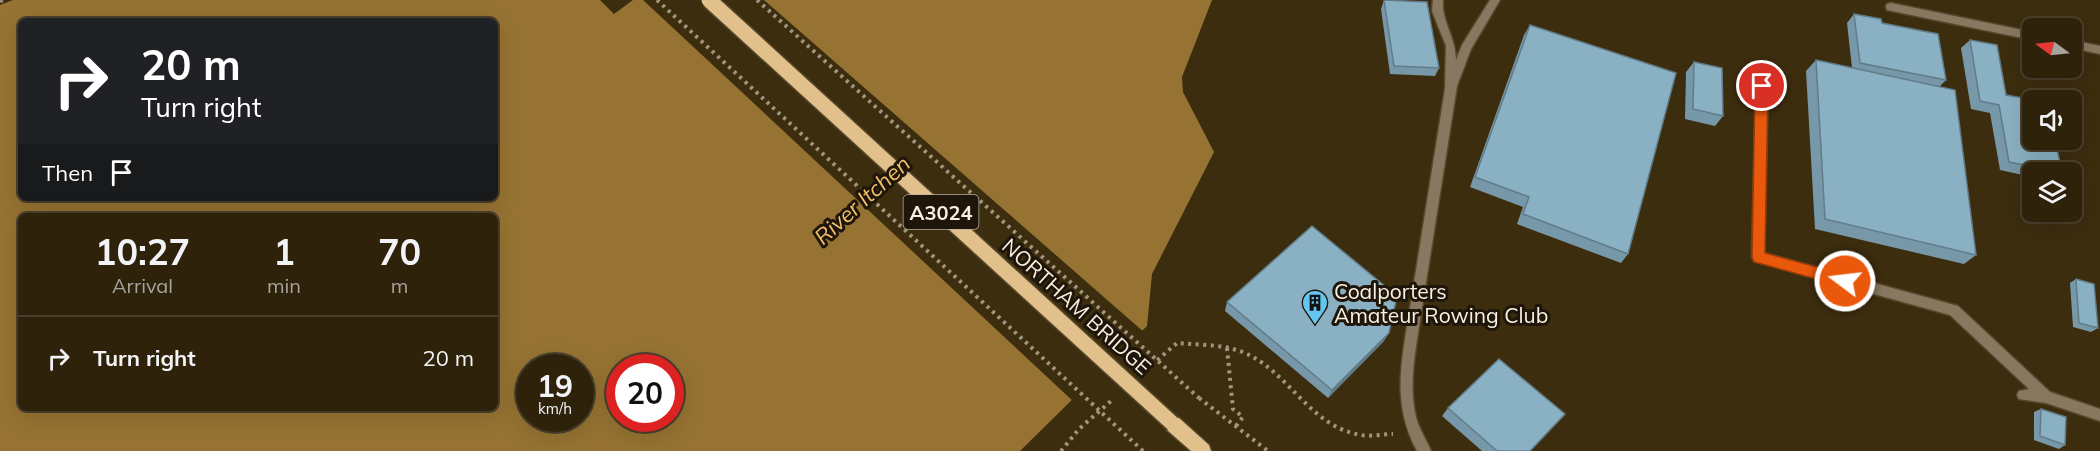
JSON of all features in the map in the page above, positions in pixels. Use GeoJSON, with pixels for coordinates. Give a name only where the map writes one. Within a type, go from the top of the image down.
{"type":"FeatureCollection","features":[{"type":"Feature","properties":{"kind":"main road","name":"NORTHAM BRIDGE"},"geometry":{"type":"LineString","coordinates":[[709,0],[1203,451]]}},
{"type":"Feature","properties":{"kind":"street"},"geometry":{"type":"LineString","coordinates":[[1424,451],[1412,432],[1405,389],[1414,314],[1451,89],[1451,46],[1437,11],[1438,0]]}},
{"type":"Feature","properties":{"kind":"street"},"geometry":{"type":"LineString","coordinates":[[1451,89],[1466,48],[1495,0]]}},
{"type":"Feature","properties":{"kind":"street"},"geometry":{"type":"LineString","coordinates":[[1891,7],[2022,34]]}},
{"type":"Feature","properties":{"kind":"street"},"geometry":{"type":"LineString","coordinates":[[2082,46],[2100,50]]}},
{"type":"Feature","properties":{"kind":"street"},"geometry":{"type":"LineString","coordinates":[[1762,86],[1758,257],[1954,310],[2046,397]]}},
{"type":"Feature","properties":{"kind":"street"},"geometry":{"type":"LineString","coordinates":[[2024,395],[2046,397],[2100,415]]}},
{"type":"Feature","properties":{"kind":"path"},"geometry":{"type":"LineString","coordinates":[[657,0],[1143,451]]}},
{"type":"Feature","properties":{"kind":"path","name":"NORTHAM BRIDGE"},"geometry":{"type":"LineString","coordinates":[[757,0],[1199,398],[1268,451]]}},
{"type":"Feature","properties":{"kind":"path"},"geometry":{"type":"LineString","coordinates":[[1177,343],[1227,348],[1253,357],[1328,423],[1344,432],[1362,435],[1412,432]]}},
{"type":"Feature","properties":{"kind":"path"},"geometry":{"type":"LineString","coordinates":[[1227,348],[1233,409],[1244,417],[1236,426]]}},
{"type":"Feature","properties":{"kind":"path"},"geometry":{"type":"LineString","coordinates":[[1062,451],[1079,429]]}},
{"type":"Feature","properties":{"kind":"water","name":"River Itchen"},"geometry":{"type":"Polygon","coordinates":[[[13,0],[600,0],[614,14],[633,0],[1212,0],[1182,77],[1183,92],[1214,152],[1152,274],[1147,326],[1020,451],[0,451],[0,5],[13,0]]]}},
{"type":"Feature","properties":{"kind":"pier"},"geometry":{"type":"Polygon","coordinates":[[[643,0],[764,0],[1145,333],[1074,402],[643,0]]]}},
{"type":"Feature","properties":{"kind":"building"},"geometry":{"type":"Polygon","coordinates":[[[1384,0],[1427,2],[1439,68],[1394,66],[1384,0]]]}},
{"type":"Feature","properties":{"kind":"building"},"geometry":{"type":"Polygon","coordinates":[[[1854,14],[1881,19],[1882,23],[1938,34],[1946,80],[1860,63],[1854,14]]]}},
{"type":"Feature","properties":{"kind":"building"},"geometry":{"type":"Polygon","coordinates":[[[1530,25],[1676,73],[1628,254],[1523,214],[1529,197],[1475,177],[1530,25]]]}},
{"type":"Feature","properties":{"kind":"building"},"geometry":{"type":"Polygon","coordinates":[[[1970,40],[1997,45],[2006,95],[2022,98],[2022,150],[2057,150],[2060,162],[2022,162],[2022,164],[2009,162],[1999,105],[1980,101],[1970,40]]]}},
{"type":"Feature","properties":{"kind":"building"},"geometry":{"type":"Polygon","coordinates":[[[1816,60],[1955,90],[1976,255],[1825,219],[1816,60]]]}},
{"type":"Feature","properties":{"kind":"building"},"geometry":{"type":"Polygon","coordinates":[[[1694,62],[1722,68],[1723,116],[1693,109],[1694,62]]]}},
{"type":"Feature","properties":{"kind":"building","name":"Coalporters Amateur Rowing Club"},"geometry":{"type":"Polygon","coordinates":[[[1312,226],[1397,296],[1389,333],[1332,390],[1227,302],[1312,226]]]}},
{"type":"Feature","properties":{"kind":"building"},"geometry":{"type":"Polygon","coordinates":[[[2076,279],[2094,284],[2098,328],[2079,323],[2076,279]]]}},
{"type":"Feature","properties":{"kind":"building"},"geometry":{"type":"Polygon","coordinates":[[[1499,359],[1565,414],[1530,451],[1497,451],[1448,408],[1499,359]]]}},
{"type":"Feature","properties":{"kind":"building"},"geometry":{"type":"Polygon","coordinates":[[[2041,409],[2066,417],[2065,445],[2040,436],[2041,409]]]}},
{"type":"Feature","properties":{"kind":"place","name":"Coalporters Amateur Rowing Club"},"geometry":{"type":"Point","coordinates":[1315,326]}},
{"type":"Feature","properties":{"kind":"route"},"geometry":{"type":"LineString","coordinates":[[1762,86],[1758,257],[1845,281]]}}]}
